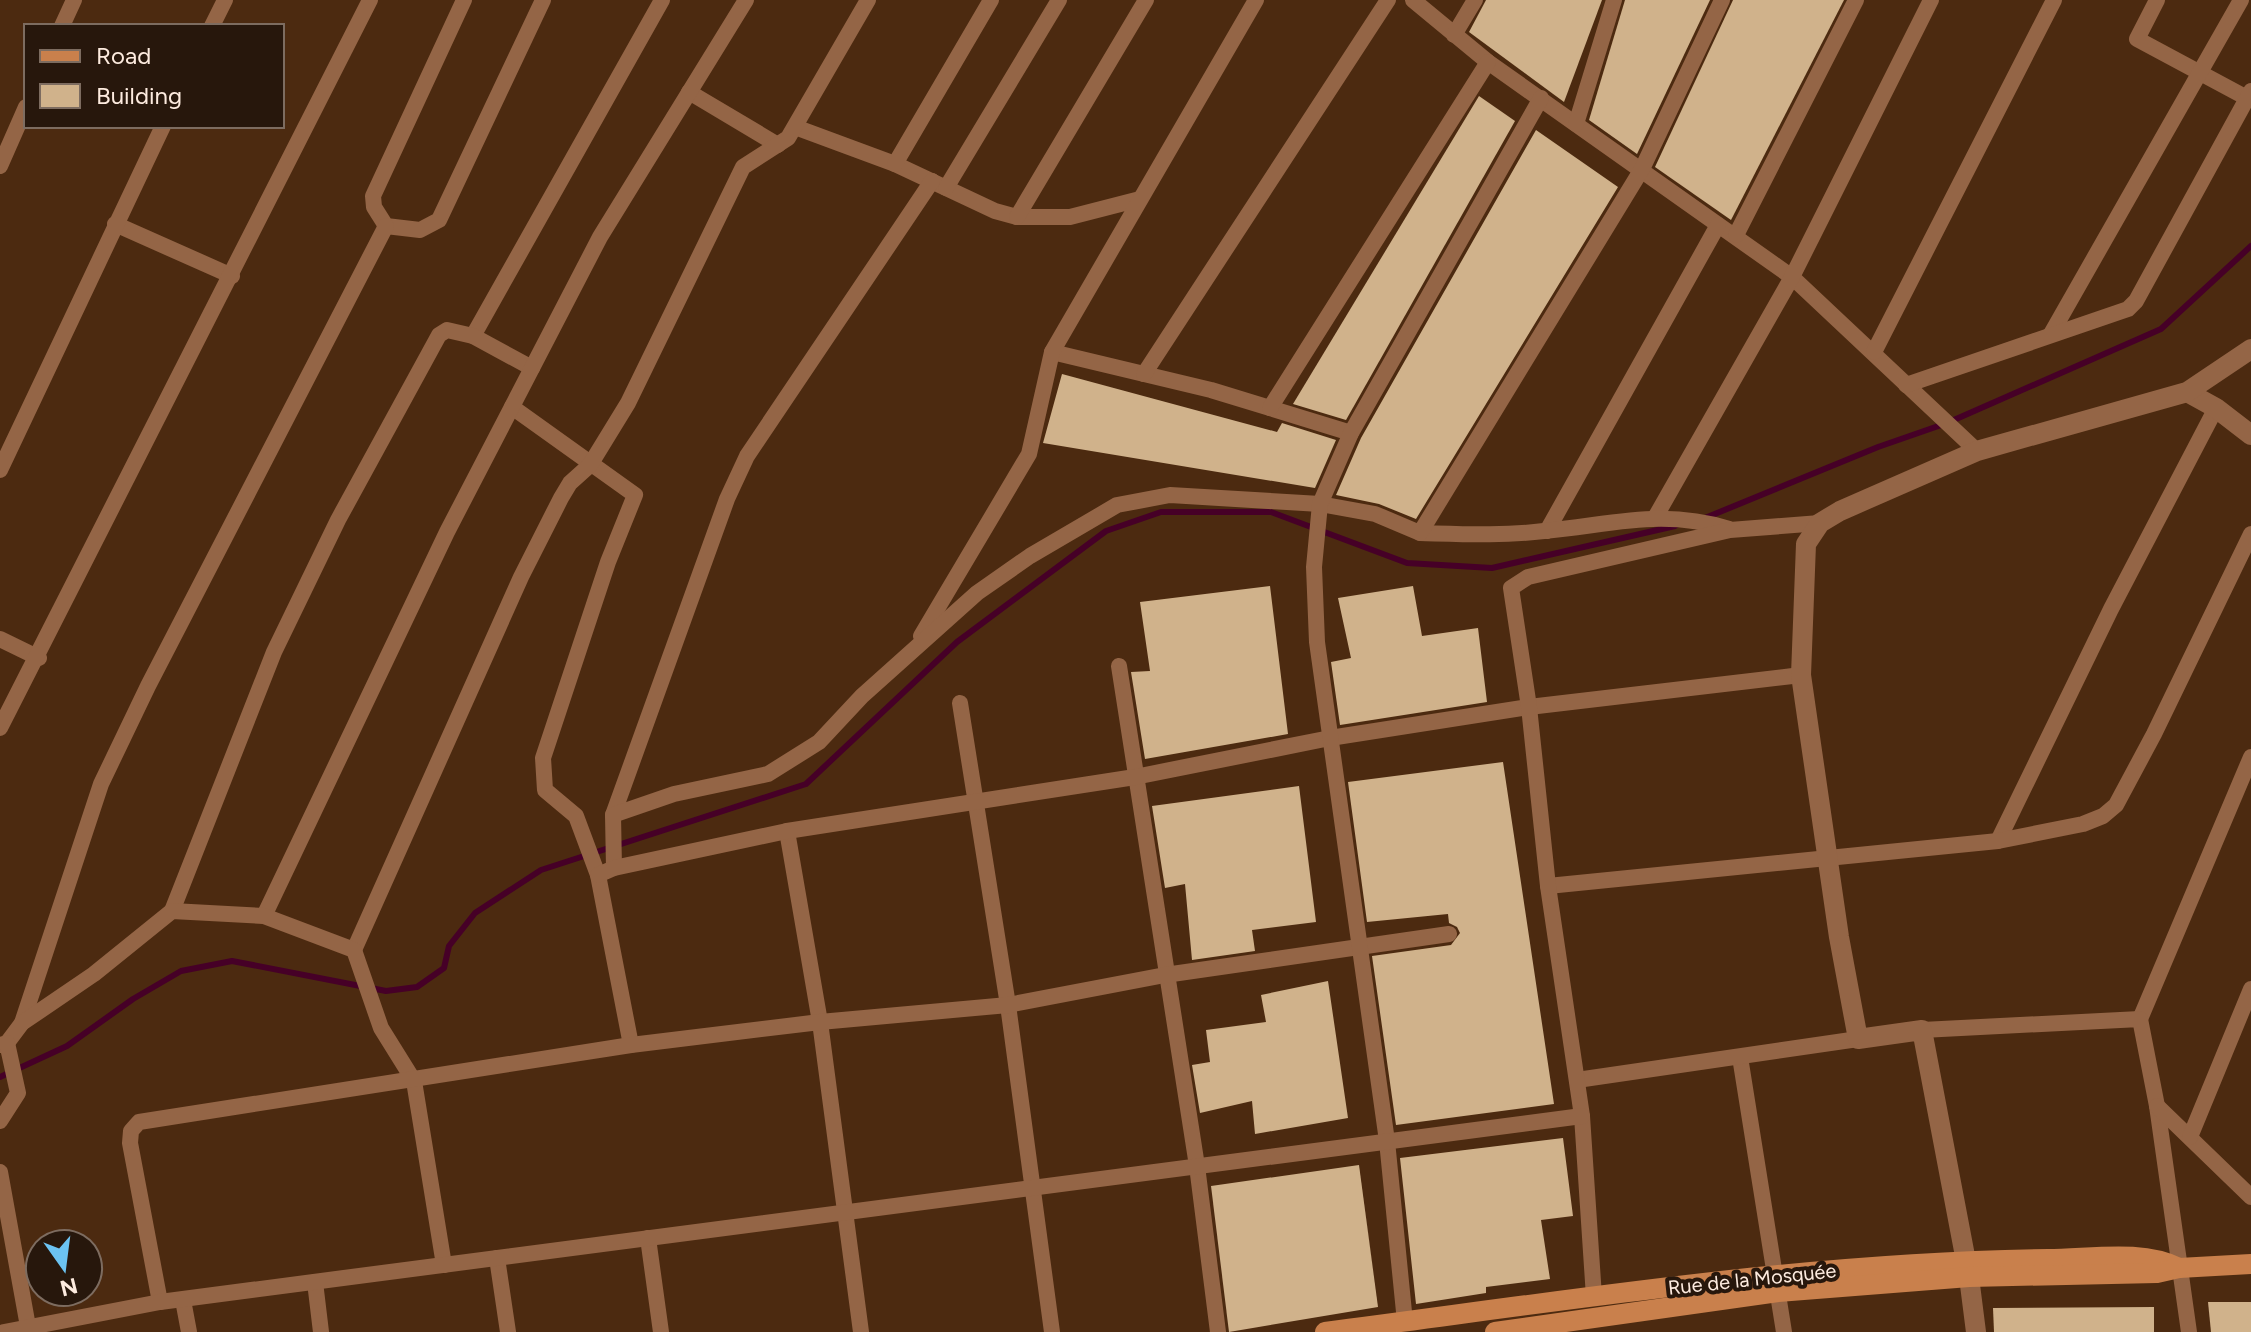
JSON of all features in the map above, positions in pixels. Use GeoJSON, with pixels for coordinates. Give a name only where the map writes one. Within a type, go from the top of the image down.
{"type":"FeatureCollection","features":[{"type":"Feature","properties":{"kind":"main road","name":"Rue de la Mosquée"},"geometry":{"type":"LineString","coordinates":[[1325,1332],[1594,1297],[1967,1269],[2157,1258],[2179,1268],[2251,1264]]}},
{"type":"Feature","properties":{"kind":"main road"},"geometry":{"type":"LineString","coordinates":[[1495,1332],[1588,1325],[1777,1283]]}},
{"type":"Feature","properties":{"kind":"street"},"geometry":{"type":"LineString","coordinates":[[63,24],[74,0]]}},
{"type":"Feature","properties":{"kind":"street"},"geometry":{"type":"LineString","coordinates":[[213,24],[225,0]]}},
{"type":"Feature","properties":{"kind":"street"},"geometry":{"type":"LineString","coordinates":[[0,728],[39,658],[370,0]]}},
{"type":"Feature","properties":{"kind":"street"},"geometry":{"type":"LineString","coordinates":[[386,226],[374,207],[373,196],[464,0]]}},
{"type":"Feature","properties":{"kind":"street"},"geometry":{"type":"LineString","coordinates":[[386,226],[420,230],[439,220],[543,0]]}},
{"type":"Feature","properties":{"kind":"street"},"geometry":{"type":"LineString","coordinates":[[473,336],[662,0]]}},
{"type":"Feature","properties":{"kind":"street"},"geometry":{"type":"LineString","coordinates":[[264,916],[447,532],[600,237],[746,0]]}},
{"type":"Feature","properties":{"kind":"street"},"geometry":{"type":"LineString","coordinates":[[444,1265],[414,1081],[381,1028],[354,950],[521,577],[561,498],[570,483],[590,465],[628,403],[743,167],[751,159],[778,145],[795,127],[868,0]]}},
{"type":"Feature","properties":{"kind":"street"},"geometry":{"type":"LineString","coordinates":[[895,164],[991,0]]}},
{"type":"Feature","properties":{"kind":"street"},"geometry":{"type":"LineString","coordinates":[[614,868],[613,815],[727,499],[747,456],[939,184],[1059,0]]}},
{"type":"Feature","properties":{"kind":"street"},"geometry":{"type":"LineString","coordinates":[[1017,217],[1146,0]]}},
{"type":"Feature","properties":{"kind":"street"},"geometry":{"type":"LineString","coordinates":[[913,648],[1029,454],[1052,352],[1256,0]]}},
{"type":"Feature","properties":{"kind":"street"},"geometry":{"type":"LineString","coordinates":[[1144,374],[1388,0]]}},
{"type":"Feature","properties":{"kind":"street"},"geometry":{"type":"LineString","coordinates":[[1413,0],[1488,62],[1792,277],[1977,451]]}},
{"type":"Feature","properties":{"kind":"street"},"geometry":{"type":"LineString","coordinates":[[1454,35],[1475,0]]}},
{"type":"Feature","properties":{"kind":"street"},"geometry":{"type":"LineString","coordinates":[[1576,124],[1614,0]]}},
{"type":"Feature","properties":{"kind":"street"},"geometry":{"type":"LineString","coordinates":[[1420,533],[1642,169],[1722,0]]}},
{"type":"Feature","properties":{"kind":"street"},"geometry":{"type":"LineString","coordinates":[[1736,235],[1856,0]]}},
{"type":"Feature","properties":{"kind":"street"},"geometry":{"type":"LineString","coordinates":[[1656,516],[1792,277],[1931,0]]}},
{"type":"Feature","properties":{"kind":"street"},"geometry":{"type":"LineString","coordinates":[[1874,352],[2054,0]]}},
{"type":"Feature","properties":{"kind":"street"},"geometry":{"type":"LineString","coordinates":[[1906,385],[2051,334],[2116,315],[2136,301],[2249,95],[2137,39],[2157,0]]}},
{"type":"Feature","properties":{"kind":"street"},"geometry":{"type":"LineString","coordinates":[[2051,334],[2241,0]]}},
{"type":"Feature","properties":{"kind":"street"},"geometry":{"type":"LineString","coordinates":[[1270,408],[1488,62]]}},
{"type":"Feature","properties":{"kind":"street"},"geometry":{"type":"LineString","coordinates":[[689,92],[778,145]]}},
{"type":"Feature","properties":{"kind":"street"},"geometry":{"type":"LineString","coordinates":[[1405,1322],[1387,1141],[1317,642],[1314,582],[1320,504],[1351,433],[1541,98]]}},
{"type":"Feature","properties":{"kind":"street"},"geometry":{"type":"LineString","coordinates":[[0,166],[24,112]]}},
{"type":"Feature","properties":{"kind":"street"},"geometry":{"type":"LineString","coordinates":[[795,127],[895,164],[1017,217],[1070,217],[1140,199]]}},
{"type":"Feature","properties":{"kind":"street"},"geometry":{"type":"LineString","coordinates":[[0,470],[162,128]]}},
{"type":"Feature","properties":{"kind":"street"},"geometry":{"type":"LineString","coordinates":[[115,224],[232,276]]}},
{"type":"Feature","properties":{"kind":"street"},"geometry":{"type":"LineString","coordinates":[[1547,531],[1718,225]]}},
{"type":"Feature","properties":{"kind":"street"},"geometry":{"type":"LineString","coordinates":[[22,1023],[101,784],[148,686],[386,226]]}},
{"type":"Feature","properties":{"kind":"street"},"geometry":{"type":"LineString","coordinates":[[0,1121],[18,1093],[4,1044],[22,1023],[94,974],[172,911],[274,652],[338,520],[439,335],[447,330],[473,336],[532,368]]}},
{"type":"Feature","properties":{"kind":"street"},"geometry":{"type":"LineString","coordinates":[[1594,1297],[1582,1116],[1548,886],[1529,707],[1511,588],[1528,577],[1730,530],[1820,523],[1977,451],[2187,392],[2251,349]]}},
{"type":"Feature","properties":{"kind":"street"},"geometry":{"type":"LineString","coordinates":[[1052,352],[1270,408],[1351,433]]}},
{"type":"Feature","properties":{"kind":"street"},"geometry":{"type":"LineString","coordinates":[[2187,392],[2216,408],[2251,435]]}},
{"type":"Feature","properties":{"kind":"street"},"geometry":{"type":"LineString","coordinates":[[512,407],[590,465],[634,492],[635,499],[608,562],[543,758],[543,783],[550,796],[576,816],[598,875],[631,1045]]}},
{"type":"Feature","properties":{"kind":"street"},"geometry":{"type":"LineString","coordinates":[[1998,841],[2111,609],[2216,408]]}},
{"type":"Feature","properties":{"kind":"street"},"geometry":{"type":"LineString","coordinates":[[613,815],[674,794],[768,774],[819,742],[913,648],[977,593],[1030,556],[1117,505],[1170,495],[1320,504],[1375,514],[1420,533],[1547,531],[1656,516],[1699,520],[1730,530]]}},
{"type":"Feature","properties":{"kind":"street"},"geometry":{"type":"LineString","coordinates":[[1820,523],[1806,544],[1801,675],[1839,937],[1858,1039]]}},
{"type":"Feature","properties":{"kind":"street"},"geometry":{"type":"LineString","coordinates":[[1548,886],[1998,841],[2083,824],[2116,805],[2251,534]]}},
{"type":"Feature","properties":{"kind":"street"},"geometry":{"type":"LineString","coordinates":[[0,639],[39,658]]}},
{"type":"Feature","properties":{"kind":"street"},"geometry":{"type":"LineString","coordinates":[[1119,666],[1197,1166],[1218,1332]]}},
{"type":"Feature","properties":{"kind":"street"},"geometry":{"type":"LineString","coordinates":[[598,875],[614,868],[787,831],[1135,777],[1330,738],[1529,707],[1801,675]]}},
{"type":"Feature","properties":{"kind":"street"},"geometry":{"type":"LineString","coordinates":[[960,703],[1008,1005],[1052,1332]]}},
{"type":"Feature","properties":{"kind":"street"},"geometry":{"type":"LineString","coordinates":[[2189,1332],[2157,1106],[2140,1019],[2251,757]]}},
{"type":"Feature","properties":{"kind":"street"},"geometry":{"type":"LineString","coordinates":[[787,831],[820,1022],[861,1332]]}},
{"type":"Feature","properties":{"kind":"street"},"geometry":{"type":"LineString","coordinates":[[172,911],[264,916],[354,950]]}},
{"type":"Feature","properties":{"kind":"street"},"geometry":{"type":"LineString","coordinates":[[160,1302],[130,1143],[131,1131],[139,1122],[631,1045],[820,1022],[1008,1005],[1165,975],[1449,934]]}},
{"type":"Feature","properties":{"kind":"street"},"geometry":{"type":"LineString","coordinates":[[2190,1137],[2251,989]]}},
{"type":"Feature","properties":{"kind":"street"},"geometry":{"type":"LineString","coordinates":[[1577,1080],[1922,1030],[2140,1019]]}},
{"type":"Feature","properties":{"kind":"street"},"geometry":{"type":"LineString","coordinates":[[1922,1030],[1976,1332]]}},
{"type":"Feature","properties":{"kind":"street"},"geometry":{"type":"LineString","coordinates":[[1740,1057],[1784,1332]]}},
{"type":"Feature","properties":{"kind":"street"},"geometry":{"type":"LineString","coordinates":[[2157,1106],[2251,1197]]}},
{"type":"Feature","properties":{"kind":"street"},"geometry":{"type":"LineString","coordinates":[[4,1332],[28,1330],[160,1302],[1582,1116]]}},
{"type":"Feature","properties":{"kind":"street"},"geometry":{"type":"LineString","coordinates":[[0,1172],[28,1330]]}},
{"type":"Feature","properties":{"kind":"street"},"geometry":{"type":"LineString","coordinates":[[648,1238],[661,1332]]}},
{"type":"Feature","properties":{"kind":"street"},"geometry":{"type":"LineString","coordinates":[[497,1258],[508,1332]]}},
{"type":"Feature","properties":{"kind":"street"},"geometry":{"type":"LineString","coordinates":[[315,1282],[321,1332]]}},
{"type":"Feature","properties":{"kind":"street"},"geometry":{"type":"LineString","coordinates":[[183,1300],[189,1332]]}},
{"type":"Feature","properties":{"kind":"building"},"geometry":{"type":"Polygon","coordinates":[[[1486,0],[1602,0],[1564,102],[1469,32],[1486,0]]]}},
{"type":"Feature","properties":{"kind":"building"},"geometry":{"type":"Polygon","coordinates":[[[1625,0],[1710,0],[1637,154],[1589,120],[1625,0]]]}},
{"type":"Feature","properties":{"kind":"building"},"geometry":{"type":"Polygon","coordinates":[[[1733,0],[1844,0],[1731,220],[1655,167],[1733,0]]]}},
{"type":"Feature","properties":{"kind":"building"},"geometry":{"type":"Polygon","coordinates":[[[1479,96],[1515,121],[1346,420],[1293,404],[1479,96]]]}},
{"type":"Feature","properties":{"kind":"building"},"geometry":{"type":"Polygon","coordinates":[[[1536,130],[1618,187],[1416,519],[1379,504],[1336,495],[1361,438],[1536,130]]]}},
{"type":"Feature","properties":{"kind":"building"},"geometry":{"type":"Polygon","coordinates":[[[1062,374],[1277,432],[1282,423],[1336,440],[1315,488],[1043,443],[1062,374]]]}},
{"type":"Feature","properties":{"kind":"building"},"geometry":{"type":"Polygon","coordinates":[[[1270,586],[1288,734],[1145,759],[1131,672],[1150,671],[1140,602],[1270,586]]]}},
{"type":"Feature","properties":{"kind":"building"},"geometry":{"type":"Polygon","coordinates":[[[1413,586],[1422,636],[1478,628],[1487,702],[1340,725],[1331,662],[1351,658],[1338,598],[1413,586]]]}},
{"type":"Feature","properties":{"kind":"building"},"geometry":{"type":"Polygon","coordinates":[[[1503,762],[1554,1104],[1396,1125],[1372,956],[1451,945],[1460,933],[1457,927],[1449,923],[1448,914],[1367,922],[1348,782],[1503,762]]]}},
{"type":"Feature","properties":{"kind":"building"},"geometry":{"type":"Polygon","coordinates":[[[1299,786],[1316,922],[1252,930],[1255,951],[1192,960],[1185,884],[1165,888],[1152,806],[1299,786]]]}},
{"type":"Feature","properties":{"kind":"building"},"geometry":{"type":"Polygon","coordinates":[[[1328,981],[1348,1118],[1255,1134],[1252,1101],[1200,1113],[1192,1065],[1210,1062],[1206,1030],[1266,1022],[1261,995],[1328,981]]]}},
{"type":"Feature","properties":{"kind":"building"},"geometry":{"type":"Polygon","coordinates":[[[1563,1138],[1573,1216],[1541,1220],[1550,1279],[1486,1287],[1486,1293],[1416,1304],[1400,1158],[1563,1138]]]}},
{"type":"Feature","properties":{"kind":"building"},"geometry":{"type":"Polygon","coordinates":[[[1359,1165],[1378,1307],[1229,1332],[1211,1186],[1359,1165]]]}},
{"type":"Feature","properties":{"kind":"building"},"geometry":{"type":"Polygon","coordinates":[[[2208,1302],[2251,1302],[2251,1332],[2211,1332],[2208,1302]]]}},
{"type":"Feature","properties":{"kind":"building"},"geometry":{"type":"Polygon","coordinates":[[[2154,1307],[2154,1332],[1994,1332],[1993,1308],[2154,1307]]]}},
{"type":"Feature","properties":{"kind":"waterway"},"geometry":{"type":"LineString","coordinates":[[1705,518],[1878,447],[1947,423],[2161,329],[2251,246]]}},
{"type":"Feature","properties":{"kind":"waterway"},"geometry":{"type":"LineString","coordinates":[[0,1077],[67,1046],[133,999],[181,971],[232,961],[386,991],[417,987],[444,968],[449,946],[475,913],[541,870],[806,784],[957,642],[1106,531],[1161,512],[1271,512],[1407,563],[1492,568],[1675,526]]}}]}
